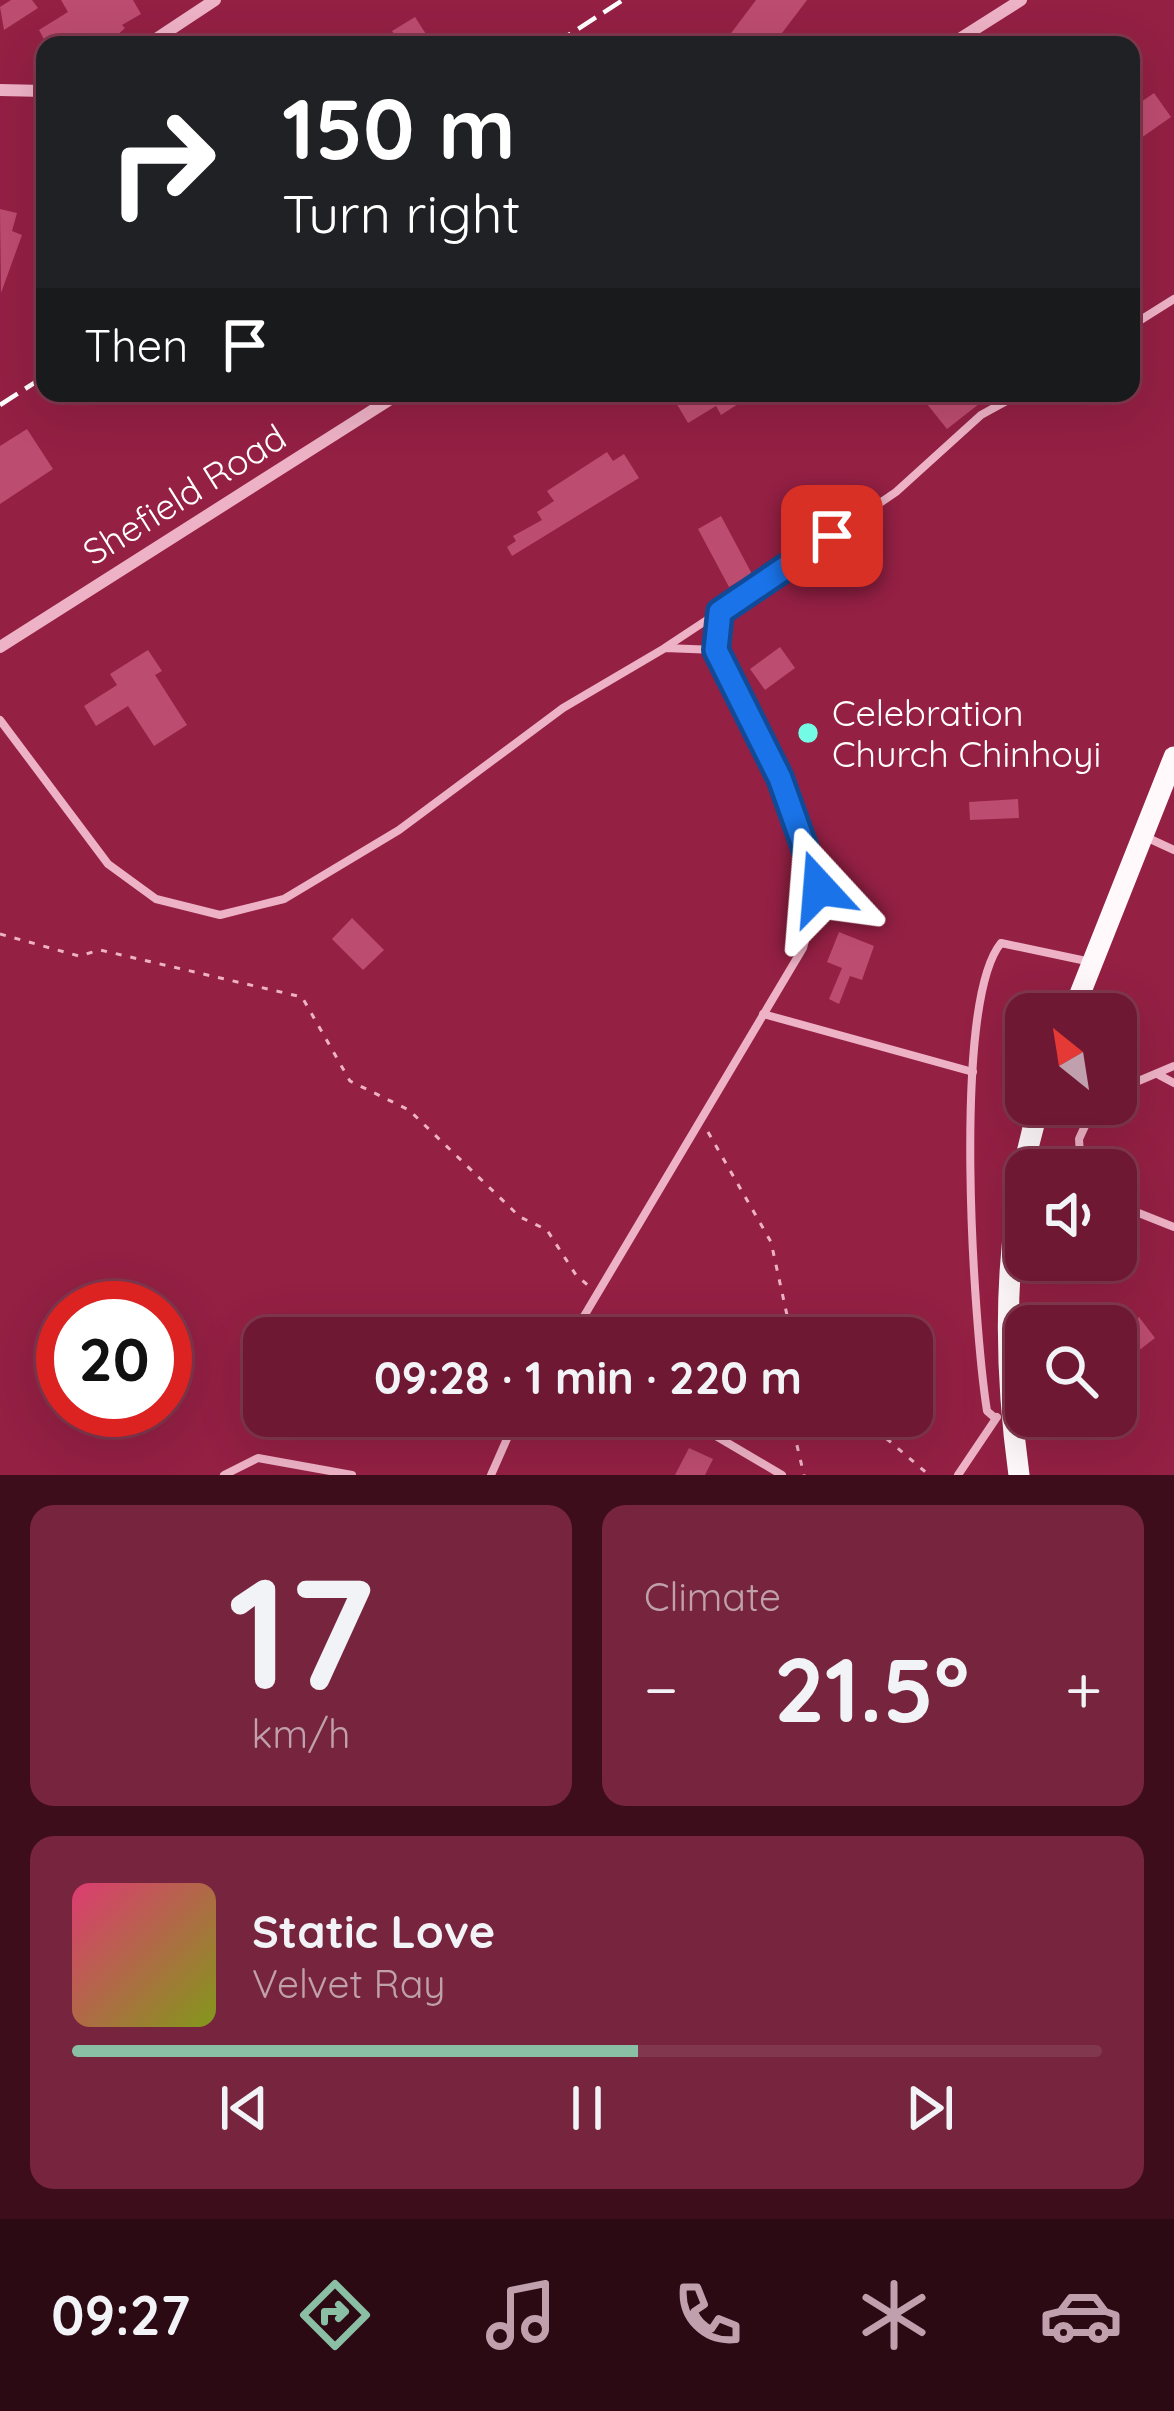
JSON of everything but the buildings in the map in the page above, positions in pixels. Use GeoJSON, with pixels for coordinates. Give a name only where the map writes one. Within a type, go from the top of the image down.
{"type":"FeatureCollection","features":[{"type":"Feature","properties":{"kind":"main road"},"geometry":{"type":"LineString","coordinates":[[1080,993],[1174,757]]}},
{"type":"Feature","properties":{"kind":"main road"},"geometry":{"type":"LineString","coordinates":[[1018,1475],[1002,1416],[1010,1274],[1033,1125]]}},
{"type":"Feature","properties":{"kind":"street"},"geometry":{"type":"LineString","coordinates":[[161,36],[215,0]]}},
{"type":"Feature","properties":{"kind":"street"},"geometry":{"type":"LineString","coordinates":[[964,36],[1021,0]]}},
{"type":"Feature","properties":{"kind":"street"},"geometry":{"type":"LineString","coordinates":[[0,89],[36,91]]}},
{"type":"Feature","properties":{"kind":"street","name":"Shefield Road"},"geometry":{"type":"LineString","coordinates":[[0,646],[386,402]]}},
{"type":"Feature","properties":{"kind":"lane"},"geometry":{"type":"LineString","coordinates":[[1140,320],[1174,299]]}},
{"type":"Feature","properties":{"kind":"lane"},"geometry":{"type":"LineString","coordinates":[[0,720],[108,864],[157,899],[220,915],[284,899],[399,830],[563,708],[720,612],[896,492],[981,415],[1005,402]]}},
{"type":"Feature","properties":{"kind":"lane"},"geometry":{"type":"LineString","coordinates":[[582,1317],[803,948],[819,888],[780,778],[716,650],[720,612]]}},
{"type":"Feature","properties":{"kind":"lane"},"geometry":{"type":"LineString","coordinates":[[665,647],[716,650]]}},
{"type":"Feature","properties":{"kind":"lane"},"geometry":{"type":"LineString","coordinates":[[1145,836],[1174,850]]}},
{"type":"Feature","properties":{"kind":"lane"},"geometry":{"type":"LineString","coordinates":[[958,1475],[1002,1416],[987,1411],[976,1339],[973,1072],[994,952],[1001,944],[1093,962]]}},
{"type":"Feature","properties":{"kind":"lane"},"geometry":{"type":"LineString","coordinates":[[763,1014],[973,1072]]}},
{"type":"Feature","properties":{"kind":"lane"},"geometry":{"type":"LineString","coordinates":[[1137,1079],[1174,1066]]}},
{"type":"Feature","properties":{"kind":"lane"},"geometry":{"type":"LineString","coordinates":[[1158,1074],[1174,1083]]}},
{"type":"Feature","properties":{"kind":"lane"},"geometry":{"type":"LineString","coordinates":[[1137,1212],[1174,1227]]}},
{"type":"Feature","properties":{"kind":"lane"},"geometry":{"type":"LineString","coordinates":[[491,1475],[508,1437]]}},
{"type":"Feature","properties":{"kind":"lane"},"geometry":{"type":"LineString","coordinates":[[718,1437],[782,1475]]}},
{"type":"Feature","properties":{"kind":"lane"},"geometry":{"type":"LineString","coordinates":[[224,1475],[258,1458],[352,1475]]}},
{"type":"Feature","properties":{"kind":"path"},"geometry":{"type":"LineString","coordinates":[[0,934],[80,956],[100,950],[302,997],[350,1081],[409,1110],[520,1217],[548,1230],[576,1275],[596,1292]]}},
{"type":"Feature","properties":{"kind":"path"},"geometry":{"type":"LineString","coordinates":[[704,1113],[710,1141],[771,1242],[787,1317]]}},
{"type":"Feature","properties":{"kind":"path"},"geometry":{"type":"LineString","coordinates":[[795,1437],[804,1475]]}},
{"type":"Feature","properties":{"kind":"path"},"geometry":{"type":"LineString","coordinates":[[884,1437],[928,1475]]}},
{"type":"Feature","properties":{"kind":"railway"},"geometry":{"type":"LineString","coordinates":[[567,36],[623,0]]}},
{"type":"Feature","properties":{"kind":"railway"},"geometry":{"type":"LineString","coordinates":[[0,405],[36,382]]}},
{"type":"Feature","properties":{"kind":"place","name":"Celebration Church Chinhoyi"},"geometry":{"type":"Point","coordinates":[808,733]}},
{"type":"Feature","properties":{"kind":"route"},"geometry":{"type":"LineString","coordinates":[[819,888],[780,778],[716,650],[720,612],[832,536]]}}]}
